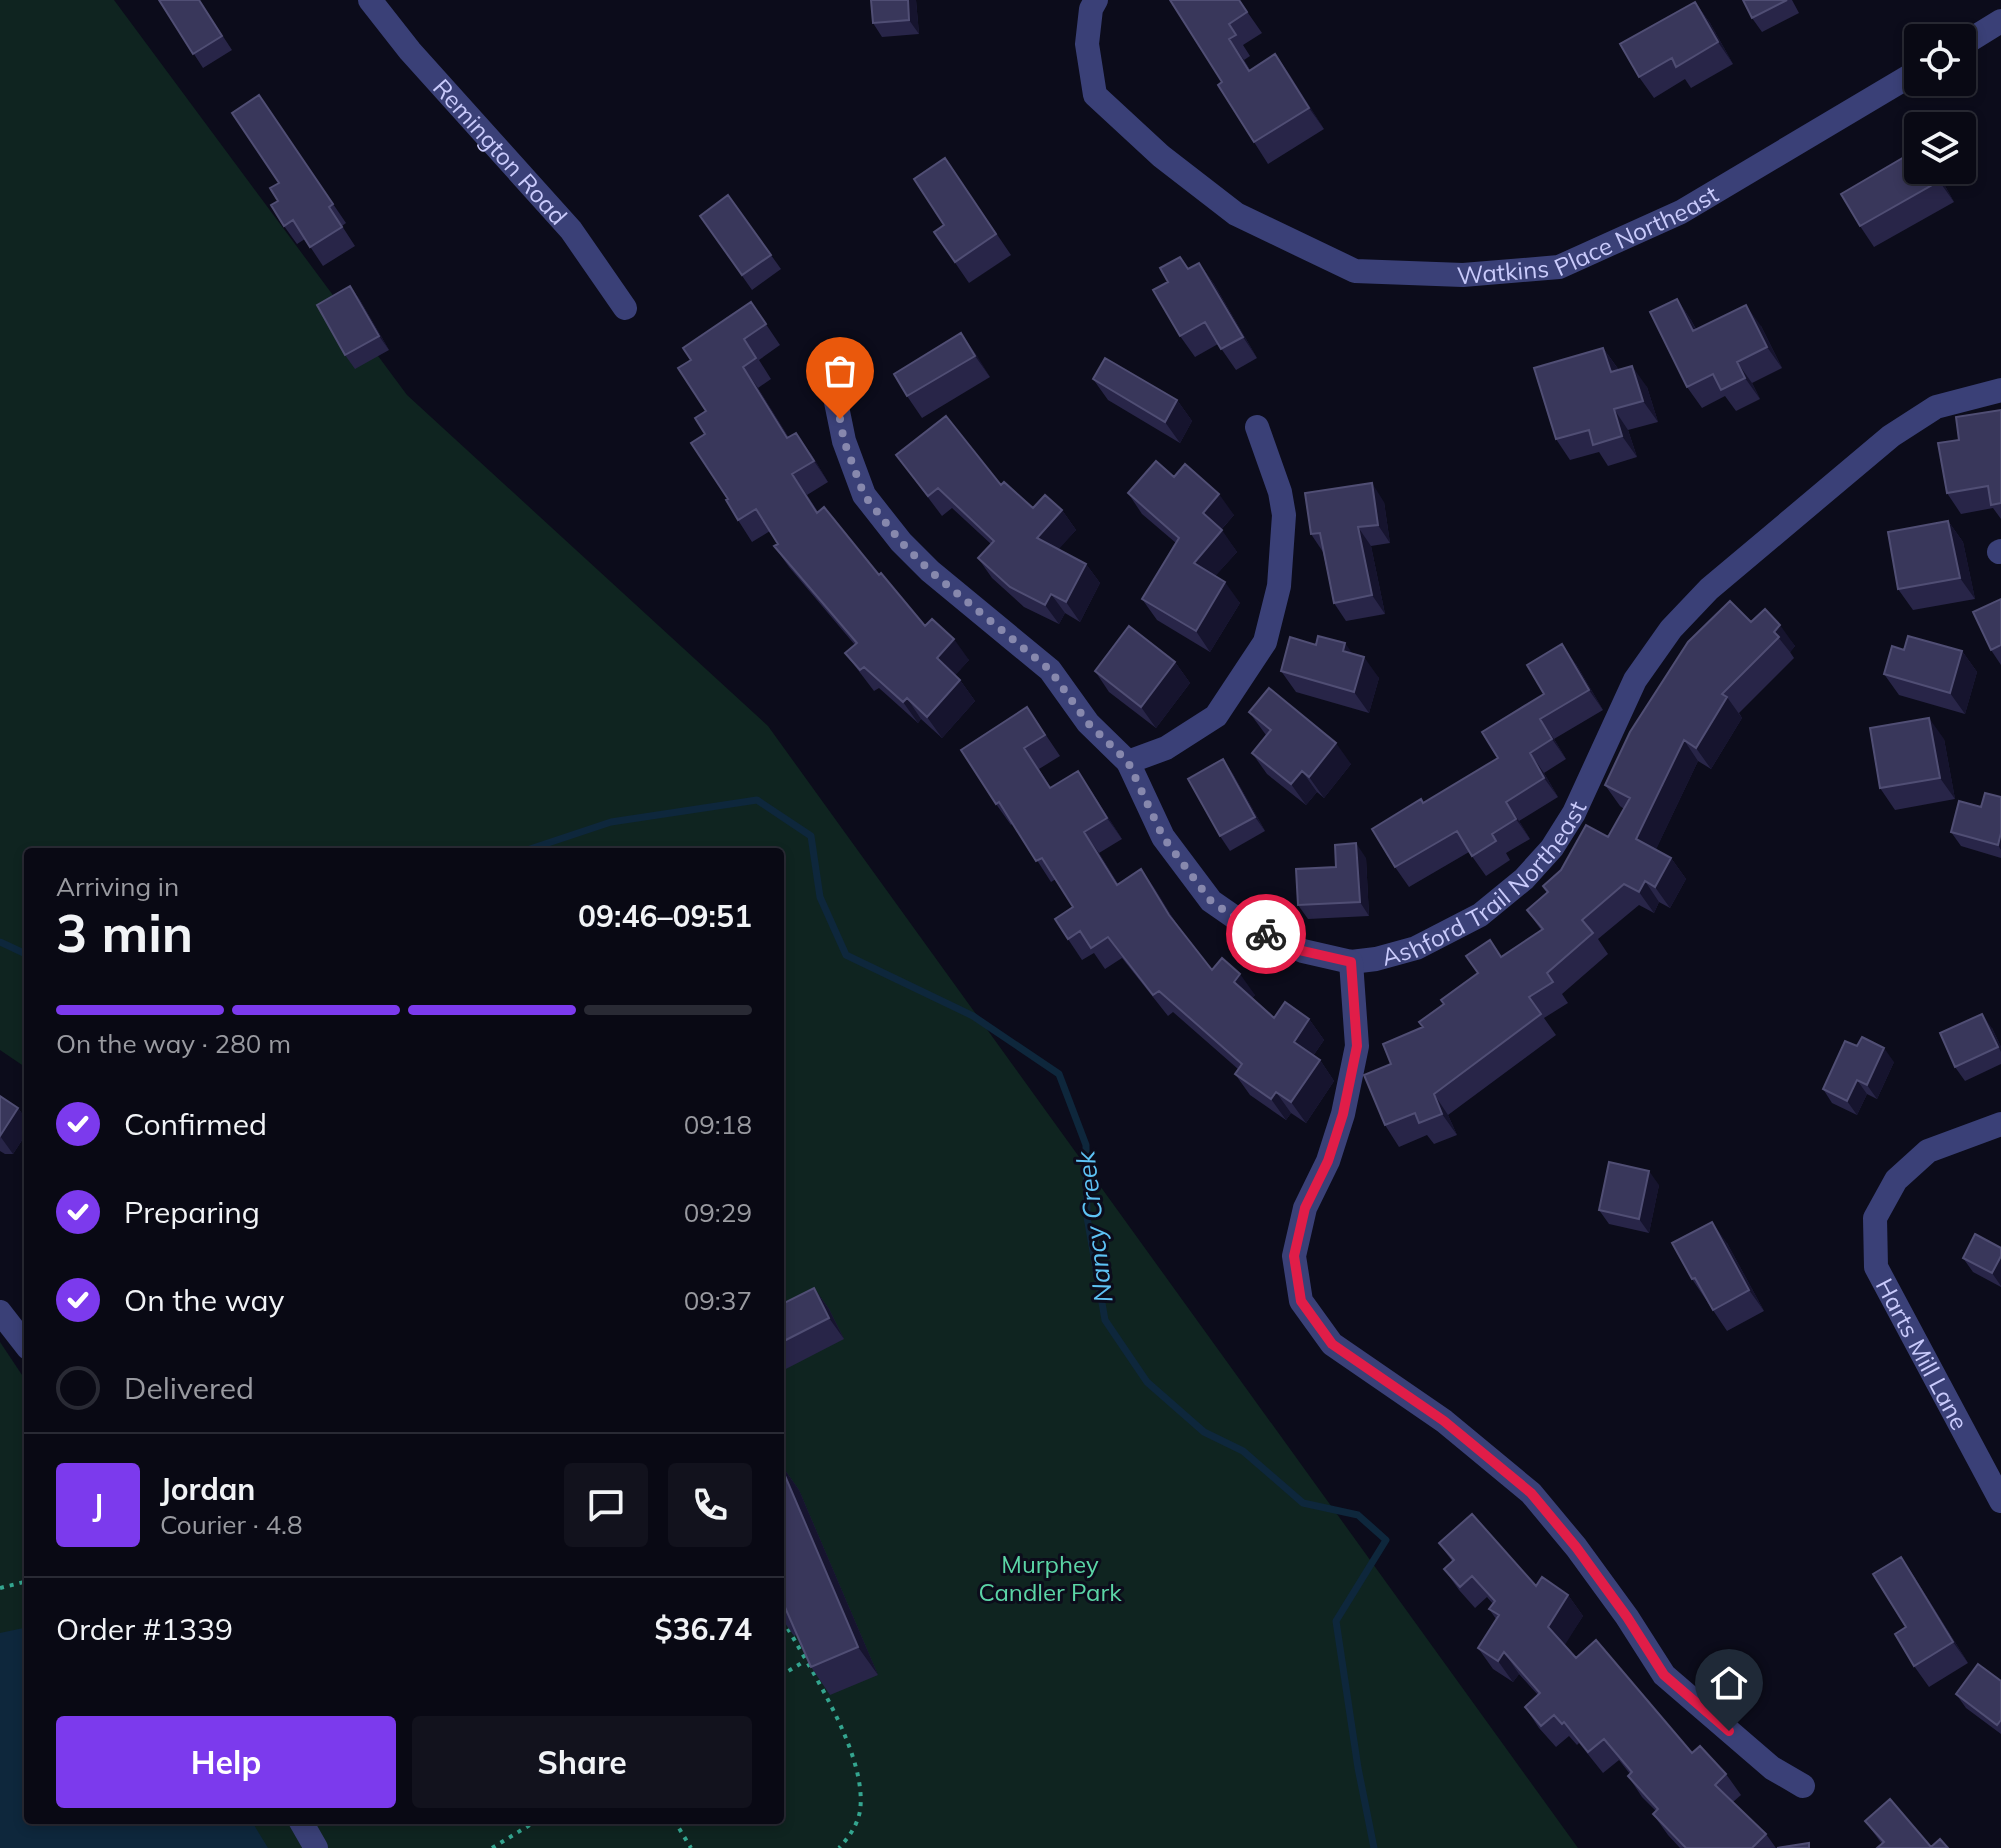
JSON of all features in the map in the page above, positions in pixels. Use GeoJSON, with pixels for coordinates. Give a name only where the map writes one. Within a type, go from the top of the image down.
{"type":"FeatureCollection","features":[{"type":"Feature","properties":{"kind":"street","name":"Remington Road"},"geometry":{"type":"LineString","coordinates":[[370,0],[410,51],[571,230],[625,308]]}},
{"type":"Feature","properties":{"kind":"street","name":"Watkins Place Northeast"},"geometry":{"type":"LineString","coordinates":[[1096,0],[1091,9],[1087,44],[1095,95],[1161,156],[1236,214],[1355,271],[1463,275],[1559,267],[1681,212],[1904,79]]}},
{"type":"Feature","properties":{"kind":"street"},"geometry":{"type":"LineString","coordinates":[[1976,36],[2001,21]]}},
{"type":"Feature","properties":{"kind":"street","name":"Ashford Trail Northeast"},"geometry":{"type":"LineString","coordinates":[[834,375],[844,441],[864,495],[901,542],[930,571],[1050,670],[1088,723],[1128,762],[1163,837],[1211,901],[1247,926],[1303,951],[1351,962],[1416,948],[1480,915],[1524,879],[1552,848],[1574,813],[1635,680],[1671,629],[1709,589],[1891,436],[1936,407],[2001,390]]}},
{"type":"Feature","properties":{"kind":"street"},"geometry":{"type":"LineString","coordinates":[[1128,762],[1166,748],[1216,716],[1265,642],[1279,586],[1284,515],[1280,492],[1257,427]]}},
{"type":"Feature","properties":{"kind":"street"},"geometry":{"type":"LineString","coordinates":[[1351,962],[1357,1046],[1343,1114],[1328,1161],[1305,1208],[1294,1256],[1301,1301],[1332,1344],[1444,1421],[1531,1493],[1602,1582],[1664,1675],[1772,1768],[1803,1786]]}},
{"type":"Feature","properties":{"kind":"street","name":"Harts Mill Lane"},"geometry":{"type":"LineString","coordinates":[[2001,1124],[1928,1151],[1896,1180],[1875,1218],[1876,1267],[2001,1501]]}},
{"type":"Feature","properties":{"kind":"street"},"geometry":{"type":"LineString","coordinates":[[0,1312],[24,1343]]}},
{"type":"Feature","properties":{"kind":"street"},"geometry":{"type":"LineString","coordinates":[[302,1824],[316,1848]]}},
{"type":"Feature","properties":{"kind":"path"},"geometry":{"type":"LineString","coordinates":[[0,1588],[24,1582]]}},
{"type":"Feature","properties":{"kind":"path"},"geometry":{"type":"LineString","coordinates":[[784,1622],[844,1732],[858,1775],[860,1811],[852,1833],[839,1848]]}},
{"type":"Feature","properties":{"kind":"path"},"geometry":{"type":"LineString","coordinates":[[784,1674],[805,1661]]}},
{"type":"Feature","properties":{"kind":"path"},"geometry":{"type":"LineString","coordinates":[[492,1848],[531,1824]]}},
{"type":"Feature","properties":{"kind":"path"},"geometry":{"type":"LineString","coordinates":[[676,1824],[691,1848]]}},
{"type":"Feature","properties":{"kind":"green space","name":"Murphey Candler Park"},"geometry":{"type":"Polygon","coordinates":[[[0,0],[114,0],[407,395],[768,726],[1578,1848],[0,1848],[0,1342],[24,1378],[24,1824],[784,1824],[784,848],[24,848],[24,1066],[0,1050],[0,0]]]}},
{"type":"Feature","properties":{"kind":"water"},"geometry":{"type":"Polygon","coordinates":[[[24,1628],[24,1824],[253,1824],[268,1848],[0,1848],[0,1633],[24,1628]]]}},
{"type":"Feature","properties":{"kind":"building"},"geometry":{"type":"Polygon","coordinates":[[[159,0],[199,0],[222,36],[193,54],[159,0]]]}},
{"type":"Feature","properties":{"kind":"building"},"geometry":{"type":"Polygon","coordinates":[[[871,0],[908,0],[909,20],[873,23],[871,0]]]}},
{"type":"Feature","properties":{"kind":"building"},"geometry":{"type":"Polygon","coordinates":[[[1170,0],[1239,0],[1247,12],[1229,24],[1236,35],[1229,39],[1249,71],[1275,54],[1309,108],[1254,142],[1218,85],[1222,82],[1170,0]]]}},
{"type":"Feature","properties":{"kind":"building"},"geometry":{"type":"Polygon","coordinates":[[[1743,0],[1787,0],[1752,18],[1743,0]]]}},
{"type":"Feature","properties":{"kind":"building"},"geometry":{"type":"Polygon","coordinates":[[[1695,2],[1718,42],[1676,67],[1672,58],[1639,77],[1620,44],[1695,2]]]}},
{"type":"Feature","properties":{"kind":"building"},"geometry":{"type":"Polygon","coordinates":[[[259,95],[333,204],[329,207],[342,227],[310,247],[293,220],[284,226],[271,205],[278,201],[270,188],[279,183],[232,113],[259,95]]]}},
{"type":"Feature","properties":{"kind":"building"},"geometry":{"type":"Polygon","coordinates":[[[1904,157],[1904,184],[1934,184],[1860,226],[1841,194],[1904,157]]]}},
{"type":"Feature","properties":{"kind":"building"},"geometry":{"type":"Polygon","coordinates":[[[945,158],[996,234],[955,262],[934,232],[944,225],[914,179],[945,158]]]}},
{"type":"Feature","properties":{"kind":"building"},"geometry":{"type":"Polygon","coordinates":[[[728,195],[771,255],[742,275],[700,216],[728,195]]]}},
{"type":"Feature","properties":{"kind":"building"},"geometry":{"type":"Polygon","coordinates":[[[1180,257],[1188,269],[1199,263],[1243,337],[1221,349],[1205,322],[1180,336],[1153,290],[1168,282],[1160,268],[1180,257]]]}},
{"type":"Feature","properties":{"kind":"building"},"geometry":{"type":"Polygon","coordinates":[[[350,286],[379,336],[345,355],[317,305],[350,286]]]}},
{"type":"Feature","properties":{"kind":"building"},"geometry":{"type":"Polygon","coordinates":[[[1677,299],[1693,331],[1746,305],[1767,347],[1737,362],[1745,378],[1721,390],[1713,374],[1687,387],[1650,312],[1677,299]]]}},
{"type":"Feature","properties":{"kind":"building"},"geometry":{"type":"Polygon","coordinates":[[[751,302],[766,324],[744,339],[756,358],[743,367],[787,438],[796,433],[814,461],[792,474],[817,513],[824,507],[925,626],[932,619],[954,639],[937,658],[960,680],[927,717],[907,698],[903,702],[864,667],[860,670],[845,653],[857,643],[774,546],[778,544],[756,509],[738,520],[728,499],[691,443],[705,434],[695,418],[706,411],[678,368],[691,360],[683,348],[751,302]]]}},
{"type":"Feature","properties":{"kind":"building"},"geometry":{"type":"Polygon","coordinates":[[[961,333],[975,356],[907,396],[894,374],[961,333]]]}},
{"type":"Feature","properties":{"kind":"building"},"geometry":{"type":"Polygon","coordinates":[[[1603,348],[1611,372],[1632,366],[1643,401],[1614,409],[1622,436],[1593,445],[1589,430],[1556,439],[1534,368],[1603,348]]]}},
{"type":"Feature","properties":{"kind":"building"},"geometry":{"type":"Polygon","coordinates":[[[1105,358],[1177,400],[1165,422],[1093,379],[1105,358]]]}},
{"type":"Feature","properties":{"kind":"building"},"geometry":{"type":"Polygon","coordinates":[[[2001,410],[2001,503],[1991,505],[1988,486],[1947,493],[1938,443],[1959,440],[1956,417],[2001,410]]]}},
{"type":"Feature","properties":{"kind":"building"},"geometry":{"type":"Polygon","coordinates":[[[946,416],[1001,485],[1004,482],[1033,508],[1045,495],[1062,510],[1037,538],[1086,564],[1066,602],[1051,594],[1045,605],[1010,587],[978,558],[994,541],[938,488],[928,496],[896,455],[946,416]]]}},
{"type":"Feature","properties":{"kind":"building"},"geometry":{"type":"Polygon","coordinates":[[[1156,461],[1174,477],[1185,464],[1219,494],[1203,513],[1222,530],[1194,563],[1225,582],[1196,631],[1142,599],[1179,538],[1128,493],[1156,461]]]}},
{"type":"Feature","properties":{"kind":"building"},"geometry":{"type":"Polygon","coordinates":[[[1372,483],[1378,525],[1358,527],[1372,595],[1334,603],[1320,533],[1311,534],[1305,493],[1372,483]]]}},
{"type":"Feature","properties":{"kind":"building"},"geometry":{"type":"Polygon","coordinates":[[[1948,521],[1960,578],[1898,589],[1888,532],[1948,521]]]}},
{"type":"Feature","properties":{"kind":"building"},"geometry":{"type":"Polygon","coordinates":[[[2001,599],[2001,645],[1991,650],[1973,612],[2001,599]]]}},
{"type":"Feature","properties":{"kind":"building"},"geometry":{"type":"Polygon","coordinates":[[[1730,601],[1751,622],[1765,609],[1780,625],[1774,632],[1779,637],[1722,694],[1727,697],[1696,748],[1684,740],[1636,839],[1671,858],[1655,887],[1645,881],[1639,892],[1624,884],[1582,920],[1593,933],[1547,973],[1553,982],[1529,997],[1541,1014],[1434,1094],[1442,1114],[1419,1123],[1415,1113],[1385,1125],[1364,1075],[1391,1064],[1383,1044],[1423,1027],[1419,1022],[1444,1004],[1441,1000],[1478,973],[1466,956],[1490,940],[1501,957],[1543,929],[1527,910],[1548,892],[1543,886],[1561,870],[1586,825],[1608,837],[1630,798],[1605,785],[1630,732],[1688,642],[1730,601]]]}},
{"type":"Feature","properties":{"kind":"building"},"geometry":{"type":"Polygon","coordinates":[[[1129,626],[1175,662],[1141,707],[1095,671],[1129,626]]]}},
{"type":"Feature","properties":{"kind":"building"},"geometry":{"type":"Polygon","coordinates":[[[1318,636],[1345,643],[1343,651],[1364,657],[1354,692],[1281,671],[1290,637],[1316,645],[1318,636]]]}},
{"type":"Feature","properties":{"kind":"building"},"geometry":{"type":"Polygon","coordinates":[[[1908,636],[1962,651],[1950,693],[1884,674],[1892,646],[1904,650],[1908,636]]]}},
{"type":"Feature","properties":{"kind":"building"},"geometry":{"type":"Polygon","coordinates":[[[1562,644],[1589,690],[1540,719],[1552,739],[1530,753],[1544,778],[1506,802],[1516,819],[1492,834],[1496,841],[1472,856],[1457,831],[1395,867],[1372,829],[1498,758],[1482,732],[1544,694],[1527,665],[1562,644]]]}},
{"type":"Feature","properties":{"kind":"building"},"geometry":{"type":"Polygon","coordinates":[[[1269,688],[1336,743],[1309,777],[1302,771],[1291,784],[1252,753],[1271,730],[1249,712],[1269,688]]]}},
{"type":"Feature","properties":{"kind":"building"},"geometry":{"type":"Polygon","coordinates":[[[1027,707],[1045,735],[1024,748],[1050,788],[1078,771],[1107,818],[1084,832],[1117,885],[1141,869],[1169,915],[1212,970],[1222,958],[1240,974],[1234,982],[1274,1018],[1285,1002],[1309,1019],[1294,1042],[1320,1060],[1291,1102],[1276,1092],[1271,1099],[1235,1074],[1242,1064],[1159,991],[1153,995],[1108,937],[1091,948],[1080,931],[1068,939],[1055,919],[1073,907],[1042,858],[1036,861],[961,750],[1027,707]]]}},
{"type":"Feature","properties":{"kind":"building"},"geometry":{"type":"Polygon","coordinates":[[[1929,718],[1940,778],[1880,788],[1870,728],[1929,718]]]}},
{"type":"Feature","properties":{"kind":"building"},"geometry":{"type":"Polygon","coordinates":[[[1223,759],[1255,817],[1220,836],[1188,779],[1223,759]]]}},
{"type":"Feature","properties":{"kind":"building"},"geometry":{"type":"Polygon","coordinates":[[[1985,793],[2001,797],[1998,845],[1951,832],[1959,801],[1981,807],[1985,793]]]}},
{"type":"Feature","properties":{"kind":"building"},"geometry":{"type":"Polygon","coordinates":[[[1356,843],[1360,902],[1298,905],[1296,869],[1336,867],[1335,845],[1356,843]]]}},
{"type":"Feature","properties":{"kind":"building"},"geometry":{"type":"Polygon","coordinates":[[[1982,1014],[1998,1047],[1955,1067],[1940,1033],[1982,1014]]]}},
{"type":"Feature","properties":{"kind":"building"},"geometry":{"type":"Polygon","coordinates":[[[1862,1037],[1884,1048],[1867,1085],[1857,1080],[1847,1101],[1823,1089],[1845,1041],[1857,1046],[1862,1037]]]}},
{"type":"Feature","properties":{"kind":"building"},"geometry":{"type":"Polygon","coordinates":[[[0,1096],[18,1108],[0,1136],[0,1096]]]}},
{"type":"Feature","properties":{"kind":"building"},"geometry":{"type":"Polygon","coordinates":[[[1609,1162],[1649,1171],[1639,1219],[1599,1210],[1609,1162]]]}},
{"type":"Feature","properties":{"kind":"building"},"geometry":{"type":"Polygon","coordinates":[[[1712,1222],[1749,1290],[1713,1310],[1672,1243],[1712,1222]]]}},
{"type":"Feature","properties":{"kind":"building"},"geometry":{"type":"Polygon","coordinates":[[[1975,1234],[2001,1248],[2001,1256],[1992,1273],[1963,1258],[1975,1234]]]}},
{"type":"Feature","properties":{"kind":"building"},"geometry":{"type":"Polygon","coordinates":[[[814,1288],[829,1318],[784,1341],[784,1303],[814,1288]]]}},
{"type":"Feature","properties":{"kind":"building"},"geometry":{"type":"Polygon","coordinates":[[[784,1473],[858,1647],[811,1667],[784,1605],[784,1473]]]}},
{"type":"Feature","properties":{"kind":"building"},"geometry":{"type":"Polygon","coordinates":[[[1472,1514],[1536,1586],[1542,1577],[1568,1595],[1548,1627],[1576,1658],[1596,1640],[1692,1753],[1700,1746],[1726,1774],[1715,1785],[1766,1834],[1752,1848],[1686,1848],[1653,1814],[1658,1809],[1628,1776],[1632,1772],[1604,1739],[1588,1752],[1564,1722],[1562,1724],[1554,1715],[1541,1726],[1525,1707],[1540,1693],[1504,1652],[1498,1661],[1478,1648],[1499,1615],[1489,1609],[1495,1601],[1472,1576],[1460,1587],[1444,1569],[1454,1560],[1439,1543],[1472,1514]]]}},
{"type":"Feature","properties":{"kind":"building"},"geometry":{"type":"Polygon","coordinates":[[[1901,1557],[1953,1642],[1914,1666],[1895,1634],[1906,1627],[1873,1574],[1901,1557]]]}},
{"type":"Feature","properties":{"kind":"building"},"geometry":{"type":"Polygon","coordinates":[[[1978,1664],[2001,1681],[2001,1720],[1997,1725],[1956,1694],[1978,1664]]]}},
{"type":"Feature","properties":{"kind":"building"},"geometry":{"type":"Polygon","coordinates":[[[1890,1799],[1931,1847],[1940,1839],[1948,1848],[1877,1848],[1884,1842],[1865,1821],[1890,1799]]]}},
{"type":"Feature","properties":{"kind":"building"},"geometry":{"type":"Polygon","coordinates":[[[1809,1843],[1809,1848],[1777,1848],[1809,1843]]]}},
{"type":"Feature","properties":{"kind":"waterway","name":"Nancy Creek"},"geometry":{"type":"LineString","coordinates":[[533,848],[611,822],[757,800],[811,836],[820,897],[846,955],[973,1016],[1059,1074],[1086,1145],[1087,1217],[1105,1320],[1147,1382],[1204,1432],[1243,1451],[1303,1503],[1358,1515],[1386,1540],[1336,1621],[1358,1768],[1374,1848]]}},
{"type":"Feature","properties":{"kind":"waterway","name":"Nancy Creek"},"geometry":{"type":"LineString","coordinates":[[0,942],[24,953]]}},
{"type":"Feature","properties":{"kind":"way so far"},"geometry":{"type":"LineString","coordinates":[[840,419],[844,441],[864,495],[901,542],[930,571],[1050,670],[1088,723],[1128,762],[1163,837],[1211,901],[1247,926],[1266,934]]}},
{"type":"Feature","properties":{"kind":"route"},"geometry":{"type":"LineString","coordinates":[[1266,934],[1303,951],[1351,962],[1357,1046],[1343,1114],[1328,1161],[1305,1208],[1294,1256],[1301,1301],[1332,1344],[1444,1421],[1531,1493],[1576,1547],[1664,1675],[1729,1731]]}}]}
